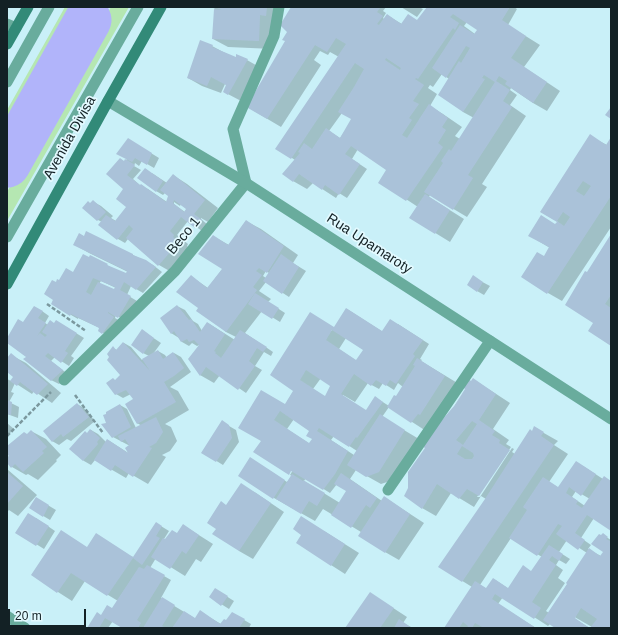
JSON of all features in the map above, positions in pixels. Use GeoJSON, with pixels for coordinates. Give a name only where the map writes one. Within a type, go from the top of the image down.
{"type":"FeatureCollection","features":[{"type":"Feature","properties":{"kind":"main road"},"geometry":{"type":"LineString","coordinates":[[7,44],[12,26],[28,7]]}},
{"type":"Feature","properties":{"kind":"main road","name":"Avenida Divisa"},"geometry":{"type":"LineString","coordinates":[[7,284],[161,7]]}},
{"type":"Feature","properties":{"kind":"street"},"geometry":{"type":"LineString","coordinates":[[7,82],[49,7]]}},
{"type":"Feature","properties":{"kind":"street"},"geometry":{"type":"LineString","coordinates":[[7,237],[138,7]]}},
{"type":"Feature","properties":{"kind":"street"},"geometry":{"type":"LineString","coordinates":[[246,183],[233,130],[274,36],[279,7]]}},
{"type":"Feature","properties":{"kind":"street","name":"Rua Upamaroty"},"geometry":{"type":"LineString","coordinates":[[108,101],[246,183],[611,419]]}},
{"type":"Feature","properties":{"kind":"street","name":"Beco 1"},"geometry":{"type":"LineString","coordinates":[[64,380],[175,272],[246,183]]}},
{"type":"Feature","properties":{"kind":"street"},"geometry":{"type":"LineString","coordinates":[[388,490],[490,341]]}},
{"type":"Feature","properties":{"kind":"street"},"geometry":{"type":"LineString","coordinates":[[7,616],[25,628]]}},
{"type":"Feature","properties":{"kind":"path"},"geometry":{"type":"LineString","coordinates":[[47,304],[102,343]]}},
{"type":"Feature","properties":{"kind":"path"},"geometry":{"type":"LineString","coordinates":[[7,436],[64,380],[103,433]]}},
{"type":"Feature","properties":{"kind":"green space"},"geometry":{"type":"Polygon","coordinates":[[[65,7],[78,7],[7,134],[7,110],[65,7]]]}},
{"type":"Feature","properties":{"kind":"green space"},"geometry":{"type":"Polygon","coordinates":[[[111,7],[129,7],[7,221],[7,192],[111,7]]]}},
{"type":"Feature","properties":{"kind":"building"},"geometry":{"type":"Polygon","coordinates":[[[214,7],[267,7],[266,16],[260,15],[259,41],[212,39],[214,9],[222,10],[214,7]]]}},
{"type":"Feature","properties":{"kind":"building"},"geometry":{"type":"Polygon","coordinates":[[[291,7],[378,7],[380,8],[377,12],[383,16],[377,24],[379,25],[387,14],[401,24],[408,14],[417,20],[427,7],[510,7],[502,20],[526,36],[511,58],[547,82],[533,103],[505,84],[507,81],[499,76],[496,81],[510,90],[503,101],[512,107],[468,175],[473,178],[453,210],[424,192],[443,163],[441,161],[449,149],[451,151],[495,82],[484,75],[482,78],[485,79],[463,112],[438,95],[459,61],[461,63],[470,48],[466,46],[446,78],[432,68],[460,25],[474,34],[477,30],[453,14],[450,17],[459,23],[455,30],[453,28],[418,79],[415,79],[424,85],[413,101],[419,104],[409,118],[412,120],[402,135],[407,138],[429,104],[448,118],[442,127],[446,130],[438,143],[443,147],[406,201],[378,183],[386,170],[351,146],[345,154],[360,164],[339,195],[325,185],[322,190],[299,174],[293,182],[282,174],[300,153],[298,152],[304,143],[312,149],[326,128],[340,138],[351,119],[338,112],[364,69],[355,63],[291,159],[275,149],[346,44],[336,38],[327,52],[315,45],[267,119],[248,108],[248,104],[285,41],[282,40],[287,32],[280,25],[291,7]],[[386,58],[385,60],[400,70],[401,68],[386,58]]]}},
{"type":"Feature","properties":{"kind":"building"},"geometry":{"type":"Polygon","coordinates":[[[200,40],[213,45],[212,47],[236,57],[236,54],[248,59],[228,95],[223,92],[226,85],[211,77],[207,86],[187,78],[200,40]]]}},
{"type":"Feature","properties":{"kind":"building"},"geometry":{"type":"Polygon","coordinates":[[[611,107],[611,119],[605,115],[611,107]]]}},
{"type":"Feature","properties":{"kind":"building"},"geometry":{"type":"Polygon","coordinates":[[[590,134],[606,145],[611,137],[611,196],[547,294],[521,277],[537,252],[544,256],[549,247],[528,236],[541,215],[555,224],[557,222],[540,212],[590,134]],[[583,181],[576,191],[584,196],[591,186],[583,181]],[[563,212],[557,221],[564,226],[570,217],[563,212]]]}},
{"type":"Feature","properties":{"kind":"building"},"geometry":{"type":"Polygon","coordinates":[[[128,138],[152,153],[147,165],[135,158],[132,162],[116,154],[128,138]]]}},
{"type":"Feature","properties":{"kind":"building"},"geometry":{"type":"Polygon","coordinates":[[[120,158],[124,161],[125,159],[135,165],[127,175],[166,202],[168,196],[160,190],[173,174],[205,200],[194,214],[202,220],[195,228],[181,217],[170,231],[174,235],[173,237],[179,242],[158,266],[126,238],[133,229],[129,225],[117,240],[98,225],[106,215],[115,221],[126,207],[116,199],[123,189],[106,174],[120,158]],[[174,200],[173,203],[184,212],[186,209],[174,200]]]}},
{"type":"Feature","properties":{"kind":"building"},"geometry":{"type":"Polygon","coordinates":[[[145,168],[163,181],[156,192],[137,178],[145,168]]]}},
{"type":"Feature","properties":{"kind":"building"},"geometry":{"type":"Polygon","coordinates":[[[425,194],[450,210],[435,234],[409,218],[425,194]]]}},
{"type":"Feature","properties":{"kind":"building"},"geometry":{"type":"Polygon","coordinates":[[[93,200],[106,212],[97,221],[82,208],[88,201],[90,203],[93,200]]]}},
{"type":"Feature","properties":{"kind":"building"},"geometry":{"type":"Polygon","coordinates":[[[246,220],[284,246],[267,273],[259,268],[256,271],[262,275],[253,287],[257,290],[226,332],[196,311],[198,308],[176,292],[191,275],[207,288],[222,269],[198,254],[213,235],[228,245],[246,220]]]}},
{"type":"Feature","properties":{"kind":"building"},"geometry":{"type":"Polygon","coordinates":[[[86,231],[146,260],[156,267],[136,290],[124,282],[120,290],[131,296],[118,318],[108,312],[114,317],[102,334],[98,331],[99,328],[71,314],[70,316],[51,304],[53,300],[44,294],[52,280],[56,282],[57,279],[59,280],[66,268],[73,272],[83,254],[89,257],[90,255],[108,264],[107,265],[126,273],[127,271],[73,245],[79,233],[84,236],[86,231]],[[93,278],[86,292],[91,295],[98,282],[114,289],[115,287],[93,278]]]}},
{"type":"Feature","properties":{"kind":"building"},"geometry":{"type":"Polygon","coordinates":[[[611,234],[611,295],[605,304],[611,308],[611,346],[588,331],[593,323],[565,305],[585,271],[587,272],[611,234]]]}},
{"type":"Feature","properties":{"kind":"building"},"geometry":{"type":"Polygon","coordinates":[[[281,254],[299,267],[282,294],[263,281],[281,254]]]}},
{"type":"Feature","properties":{"kind":"building"},"geometry":{"type":"Polygon","coordinates":[[[473,275],[483,282],[477,292],[467,285],[473,275]]]}},
{"type":"Feature","properties":{"kind":"building"},"geometry":{"type":"Polygon","coordinates":[[[255,293],[279,308],[272,319],[248,304],[255,293]]]}},
{"type":"Feature","properties":{"kind":"building"},"geometry":{"type":"Polygon","coordinates":[[[177,305],[189,320],[191,319],[200,332],[207,322],[225,334],[214,351],[221,358],[240,330],[267,347],[263,352],[257,348],[249,361],[255,366],[238,390],[206,367],[200,376],[188,359],[199,345],[194,340],[189,342],[187,339],[181,342],[174,331],[171,334],[160,318],[177,305]]]}},
{"type":"Feature","properties":{"kind":"building"},"geometry":{"type":"Polygon","coordinates":[[[34,306],[43,311],[38,318],[46,323],[37,336],[40,333],[45,337],[47,335],[42,332],[50,320],[54,323],[56,320],[77,333],[65,351],[68,353],[61,363],[48,353],[45,356],[63,370],[51,381],[23,359],[26,357],[7,343],[7,338],[18,319],[23,322],[34,306]]]}},
{"type":"Feature","properties":{"kind":"building"},"geometry":{"type":"Polygon","coordinates":[[[346,308],[382,331],[390,319],[423,340],[413,354],[415,356],[396,384],[390,380],[386,386],[376,380],[371,386],[354,374],[341,394],[366,410],[375,396],[383,402],[349,447],[319,428],[317,431],[348,451],[335,474],[323,490],[291,471],[289,475],[253,452],[261,441],[238,428],[261,390],[285,404],[293,391],[270,375],[310,312],[334,327],[346,308]],[[332,330],[326,340],[356,360],[363,350],[332,330]],[[306,370],[300,380],[325,396],[330,386],[306,370]],[[280,411],[274,420],[309,443],[312,439],[306,436],[309,431],[280,411]]]}},
{"type":"Feature","properties":{"kind":"building"},"geometry":{"type":"Polygon","coordinates":[[[142,329],[154,338],[143,354],[131,345],[142,329]]]}},
{"type":"Feature","properties":{"kind":"building"},"geometry":{"type":"Polygon","coordinates":[[[123,342],[150,371],[142,359],[158,350],[163,359],[173,352],[184,368],[164,382],[176,402],[137,424],[125,404],[133,399],[126,390],[115,395],[106,383],[113,378],[115,380],[120,375],[107,360],[109,357],[107,354],[113,346],[116,350],[123,342]]]}},
{"type":"Feature","properties":{"kind":"building"},"geometry":{"type":"Polygon","coordinates":[[[11,353],[48,384],[37,395],[20,382],[17,386],[10,381],[13,377],[7,372],[7,358],[11,353]]]}},
{"type":"Feature","properties":{"kind":"building"},"geometry":{"type":"Polygon","coordinates":[[[417,358],[445,376],[420,415],[418,414],[411,423],[387,407],[394,395],[396,396],[415,366],[413,365],[417,358]]]}},
{"type":"Feature","properties":{"kind":"building"},"geometry":{"type":"Polygon","coordinates":[[[467,378],[471,381],[473,378],[496,394],[479,420],[495,431],[492,435],[500,440],[499,443],[510,450],[479,496],[467,489],[459,499],[437,484],[422,509],[404,496],[408,488],[408,472],[425,448],[422,446],[455,405],[465,389],[462,386],[467,378]],[[472,421],[456,440],[463,445],[477,424],[472,421]],[[462,446],[457,454],[465,459],[472,459],[474,456],[473,453],[462,446]]]}},
{"type":"Feature","properties":{"kind":"building"},"geometry":{"type":"Polygon","coordinates":[[[7,400],[12,402],[11,415],[7,414],[7,400]]]}},
{"type":"Feature","properties":{"kind":"building"},"geometry":{"type":"Polygon","coordinates":[[[77,403],[89,417],[63,437],[61,434],[52,442],[43,431],[77,403]]]}},
{"type":"Feature","properties":{"kind":"building"},"geometry":{"type":"Polygon","coordinates":[[[120,404],[131,427],[112,438],[101,424],[106,423],[103,415],[120,404]]]}},
{"type":"Feature","properties":{"kind":"building"},"geometry":{"type":"Polygon","coordinates":[[[380,414],[405,430],[379,472],[366,477],[347,465],[380,414]]]}},
{"type":"Feature","properties":{"kind":"building"},"geometry":{"type":"Polygon","coordinates":[[[156,417],[163,432],[156,443],[149,447],[152,448],[133,477],[115,465],[111,471],[94,460],[107,439],[128,453],[125,448],[129,445],[125,439],[121,442],[118,436],[156,417]]]}},
{"type":"Feature","properties":{"kind":"building"},"geometry":{"type":"Polygon","coordinates":[[[222,420],[229,425],[232,438],[216,462],[201,453],[222,420]]]}},
{"type":"Feature","properties":{"kind":"building"},"geometry":{"type":"Polygon","coordinates":[[[534,426],[544,432],[541,436],[554,445],[462,582],[438,567],[485,499],[530,429],[532,431],[534,426]]]}},
{"type":"Feature","properties":{"kind":"building"},"geometry":{"type":"Polygon","coordinates":[[[90,429],[100,438],[97,442],[98,444],[83,461],[69,449],[85,431],[87,433],[90,429]]]}},
{"type":"Feature","properties":{"kind":"building"},"geometry":{"type":"Polygon","coordinates":[[[31,430],[47,447],[42,451],[44,453],[23,472],[15,464],[11,468],[7,463],[7,457],[9,456],[7,454],[7,446],[24,432],[27,434],[31,430]]]}},
{"type":"Feature","properties":{"kind":"building"},"geometry":{"type":"Polygon","coordinates":[[[250,457],[285,480],[273,499],[238,476],[250,457]]]}},
{"type":"Feature","properties":{"kind":"building"},"geometry":{"type":"Polygon","coordinates":[[[576,461],[596,474],[581,496],[569,487],[566,493],[578,501],[576,504],[582,508],[604,476],[611,481],[611,531],[587,515],[575,533],[585,540],[578,550],[556,534],[562,526],[558,524],[537,556],[509,538],[527,510],[523,507],[543,477],[558,487],[576,461]]]}},
{"type":"Feature","properties":{"kind":"building"},"geometry":{"type":"Polygon","coordinates":[[[7,472],[23,486],[7,504],[7,472]]]}},
{"type":"Feature","properties":{"kind":"building"},"geometry":{"type":"Polygon","coordinates":[[[341,473],[377,498],[370,508],[366,505],[351,528],[331,515],[346,491],[334,484],[341,473]]]}},
{"type":"Feature","properties":{"kind":"building"},"geometry":{"type":"Polygon","coordinates":[[[292,474],[325,493],[317,506],[309,501],[301,514],[276,499],[292,474]]]}},
{"type":"Feature","properties":{"kind":"building"},"geometry":{"type":"Polygon","coordinates":[[[241,483],[271,503],[239,551],[212,534],[216,529],[207,523],[221,501],[226,505],[241,483]]]}},
{"type":"Feature","properties":{"kind":"building"},"geometry":{"type":"Polygon","coordinates":[[[384,496],[410,514],[385,553],[358,536],[384,496]]]}},
{"type":"Feature","properties":{"kind":"building"},"geometry":{"type":"Polygon","coordinates":[[[36,497],[49,505],[43,517],[29,508],[36,497]]]}},
{"type":"Feature","properties":{"kind":"building"},"geometry":{"type":"Polygon","coordinates":[[[28,513],[49,526],[36,546],[15,533],[28,513]]]}},
{"type":"Feature","properties":{"kind":"building"},"geometry":{"type":"Polygon","coordinates":[[[301,516],[345,544],[331,566],[296,543],[301,535],[293,529],[301,516]]]}},
{"type":"Feature","properties":{"kind":"building"},"geometry":{"type":"Polygon","coordinates":[[[156,522],[162,526],[156,536],[160,538],[142,565],[133,558],[107,596],[71,573],[57,593],[31,575],[61,530],[87,547],[96,533],[133,557],[156,522]]]}},
{"type":"Feature","properties":{"kind":"building"},"geometry":{"type":"Polygon","coordinates":[[[183,524],[199,535],[186,554],[182,551],[170,569],[151,557],[163,538],[165,539],[172,530],[177,533],[183,524]]]}},
{"type":"Feature","properties":{"kind":"building"},"geometry":{"type":"Polygon","coordinates":[[[603,533],[608,537],[606,539],[610,541],[611,539],[611,628],[590,628],[597,619],[581,608],[575,618],[589,628],[555,628],[543,620],[589,548],[600,556],[603,552],[591,544],[599,534],[601,535],[603,533]]]}},
{"type":"Feature","properties":{"kind":"building"},"geometry":{"type":"Polygon","coordinates":[[[549,545],[563,554],[559,561],[552,556],[549,560],[556,565],[532,602],[541,608],[534,619],[495,594],[492,599],[536,628],[484,628],[475,623],[472,628],[467,628],[468,626],[463,622],[459,628],[444,628],[475,581],[486,588],[493,578],[508,588],[523,565],[531,571],[549,545]]]}},
{"type":"Feature","properties":{"kind":"building"},"geometry":{"type":"Polygon","coordinates":[[[147,565],[165,575],[137,620],[141,623],[138,628],[122,628],[105,618],[99,628],[87,628],[97,612],[101,615],[107,605],[112,608],[139,567],[144,569],[147,565]]]}},
{"type":"Feature","properties":{"kind":"building"},"geometry":{"type":"Polygon","coordinates":[[[215,588],[228,596],[221,606],[209,597],[215,588]]]}},
{"type":"Feature","properties":{"kind":"building"},"geometry":{"type":"Polygon","coordinates":[[[370,592],[394,608],[380,628],[345,628],[370,592]]]}},
{"type":"Feature","properties":{"kind":"building"},"geometry":{"type":"Polygon","coordinates":[[[162,597],[175,605],[162,626],[166,628],[143,628],[162,597]]]}},
{"type":"Feature","properties":{"kind":"building"},"geometry":{"type":"Polygon","coordinates":[[[200,610],[220,624],[224,619],[226,620],[232,612],[245,619],[239,628],[172,628],[184,611],[195,618],[200,610]]]}},
{"type":"Feature","properties":{"kind":"building"},"geometry":{"type":"Polygon","coordinates":[[[399,619],[412,628],[394,628],[399,619]]]}},
{"type":"Feature","properties":{"kind":"waterway"},"geometry":{"type":"LineString","coordinates":[[7,164],[88,20]]}}]}
